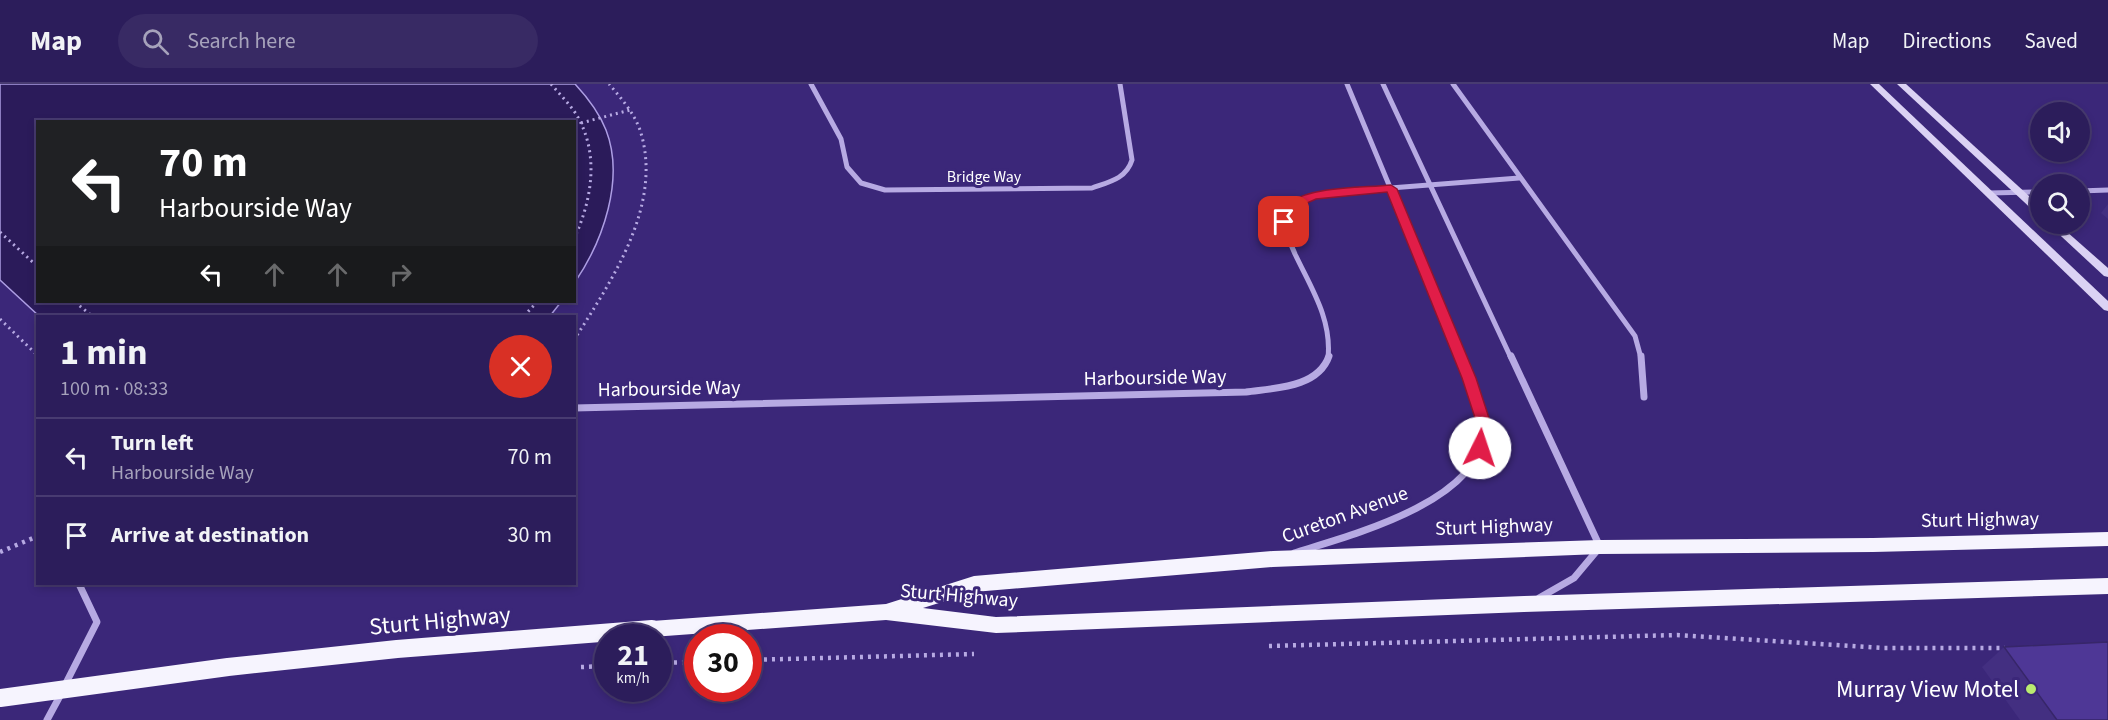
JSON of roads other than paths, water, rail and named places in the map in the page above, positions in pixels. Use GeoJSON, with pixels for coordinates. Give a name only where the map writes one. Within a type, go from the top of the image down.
{"type":"FeatureCollection","features":[{"type":"Feature","properties":{"kind":"highway","name":"Sturt Highway"},"geometry":{"type":"LineString","coordinates":[[886,612],[974,584],[1273,559],[1600,546],[1873,545],[2108,539]]}},
{"type":"Feature","properties":{"kind":"highway","name":"Sturt Highway"},"geometry":{"type":"LineString","coordinates":[[0,698],[250,664],[397,649],[886,612],[996,625],[1524,604],[2108,586]]}},
{"type":"Feature","properties":{"kind":"main road"},"geometry":{"type":"LineString","coordinates":[[1874,84],[2108,307]]}},
{"type":"Feature","properties":{"kind":"main road"},"geometry":{"type":"LineString","coordinates":[[1901,84],[2030,202]]}},
{"type":"Feature","properties":{"kind":"main road"},"geometry":{"type":"LineString","coordinates":[[2064,234],[2108,274]]}},
{"type":"Feature","properties":{"kind":"street","name":"Bridge Way"},"geometry":{"type":"LineString","coordinates":[[811,84],[841,140],[847,167],[861,183],[885,190],[1092,188],[1120,178],[1129,169],[1132,160],[1120,84]]}},
{"type":"Feature","properties":{"kind":"street","name":"Cureton Avenue"},"geometry":{"type":"LineString","coordinates":[[1273,559],[1377,525],[1418,507],[1443,492],[1460,478],[1473,462],[1480,448],[1483,425],[1477,399],[1347,84]]}},
{"type":"Feature","properties":{"kind":"street"},"geometry":{"type":"LineString","coordinates":[[1383,84],[1600,546],[1586,568],[1567,585],[1524,604]]}},
{"type":"Feature","properties":{"kind":"street"},"geometry":{"type":"LineString","coordinates":[[1453,84],[1635,336],[1641,353],[1644,397]]}},
{"type":"Feature","properties":{"kind":"street","name":"Harbourside Way"},"geometry":{"type":"LineString","coordinates":[[576,408],[1246,392],[1296,386],[1316,376],[1325,366],[1331,349],[1328,327],[1286,232],[1284,222],[1294,204],[1319,194],[1391,189],[1430,183],[1520,178]]}},
{"type":"Feature","properties":{"kind":"street"},"geometry":{"type":"LineString","coordinates":[[2090,191],[2108,190]]}},
{"type":"Feature","properties":{"kind":"street"},"geometry":{"type":"LineString","coordinates":[[1989,193],[2030,192]]}},
{"type":"Feature","properties":{"kind":"street"},"geometry":{"type":"LineString","coordinates":[[47,720],[97,622],[79,585]]}},
{"type":"Feature","properties":{"kind":"place","name":"Murray View Motel"},"geometry":{"type":"Point","coordinates":[2031,689]}}]}
